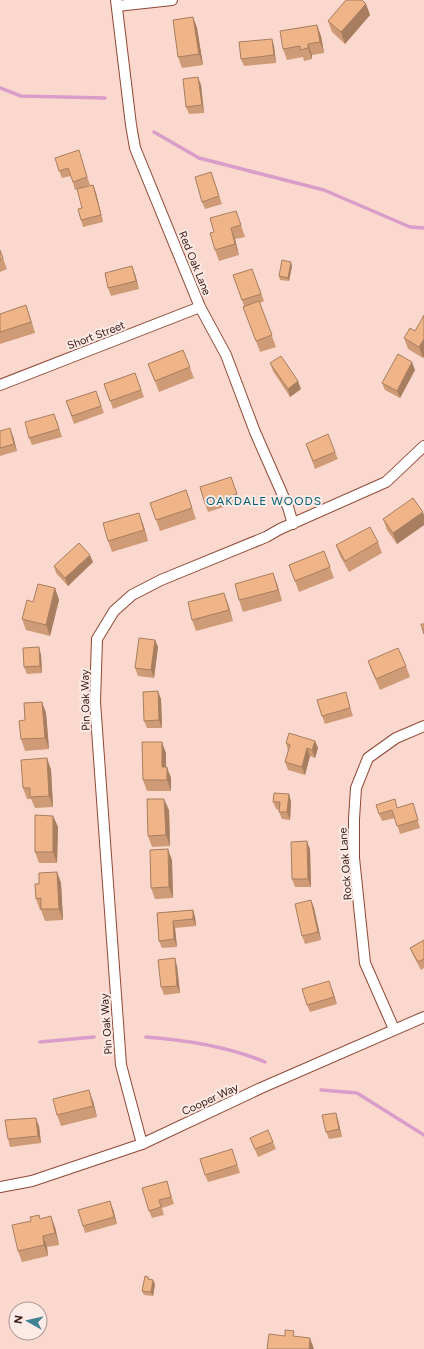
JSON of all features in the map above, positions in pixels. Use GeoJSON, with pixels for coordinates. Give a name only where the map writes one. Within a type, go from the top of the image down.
{"type":"FeatureCollection","features":[{"type":"Feature","properties":{"kind":"street"},"geometry":{"type":"LineString","coordinates":[[116,3],[172,0]]}},
{"type":"Feature","properties":{"kind":"street","name":"Red Oak Lane"},"geometry":{"type":"LineString","coordinates":[[116,3],[135,148],[200,307],[226,355],[255,432],[288,507],[293,524]]}},
{"type":"Feature","properties":{"kind":"street","name":"Short Street"},"geometry":{"type":"LineString","coordinates":[[0,385],[200,307]]}},
{"type":"Feature","properties":{"kind":"street","name":"Pin Oak Way"},"geometry":{"type":"LineString","coordinates":[[142,1144],[121,1065],[95,702],[97,639],[114,611],[132,595],[161,580],[266,537],[386,482],[424,446]]}},
{"type":"Feature","properties":{"kind":"street","name":"Rock Oak Lane"},"geometry":{"type":"LineString","coordinates":[[394,1029],[365,963],[354,858],[356,788],[368,758],[396,738],[424,726]]}},
{"type":"Feature","properties":{"kind":"street","name":"Cooper Way"},"geometry":{"type":"LineString","coordinates":[[0,1187],[32,1181],[142,1144],[261,1088],[424,1017]]}},
{"type":"Feature","properties":{"kind":"building"},"geometry":{"type":"Polygon","coordinates":[[[346,0],[362,0],[366,4],[341,32],[328,21],[346,0]]]}},
{"type":"Feature","properties":{"kind":"building"},"geometry":{"type":"Polygon","coordinates":[[[193,17],[199,54],[178,57],[173,20],[193,17]]]}},
{"type":"Feature","properties":{"kind":"building"},"geometry":{"type":"Polygon","coordinates":[[[317,25],[320,42],[308,44],[308,48],[300,50],[300,46],[283,49],[280,31],[317,25]]]}},
{"type":"Feature","properties":{"kind":"building"},"geometry":{"type":"Polygon","coordinates":[[[272,39],[274,55],[241,59],[239,42],[272,39]]]}},
{"type":"Feature","properties":{"kind":"building"},"geometry":{"type":"Polygon","coordinates":[[[198,77],[202,105],[186,107],[183,79],[198,77]]]}},
{"type":"Feature","properties":{"kind":"building"},"geometry":{"type":"Polygon","coordinates":[[[79,150],[87,177],[73,182],[68,168],[59,171],[55,158],[79,150]]]}},
{"type":"Feature","properties":{"kind":"building"},"geometry":{"type":"Polygon","coordinates":[[[211,172],[219,196],[202,202],[195,177],[211,172]]]}},
{"type":"Feature","properties":{"kind":"building"},"geometry":{"type":"Polygon","coordinates":[[[93,185],[101,215],[81,220],[78,209],[82,208],[77,189],[93,185]]]}},
{"type":"Feature","properties":{"kind":"building"},"geometry":{"type":"Polygon","coordinates":[[[236,211],[241,225],[231,228],[235,244],[215,250],[210,233],[214,232],[210,218],[236,211]]]}},
{"type":"Feature","properties":{"kind":"building"},"geometry":{"type":"Polygon","coordinates":[[[0,250],[3,258],[0,260],[0,250]]]}},
{"type":"Feature","properties":{"kind":"building"},"geometry":{"type":"Polygon","coordinates":[[[282,260],[291,262],[288,278],[279,276],[282,260]]]}},
{"type":"Feature","properties":{"kind":"building"},"geometry":{"type":"Polygon","coordinates":[[[132,266],[136,281],[108,288],[105,273],[132,266]]]}},
{"type":"Feature","properties":{"kind":"building"},"geometry":{"type":"Polygon","coordinates":[[[252,269],[261,294],[242,300],[233,275],[252,269]]]}},
{"type":"Feature","properties":{"kind":"building"},"geometry":{"type":"Polygon","coordinates":[[[259,301],[272,335],[256,341],[243,307],[259,301]]]}},
{"type":"Feature","properties":{"kind":"building"},"geometry":{"type":"Polygon","coordinates":[[[26,305],[31,322],[0,332],[0,314],[26,305]]]}},
{"type":"Feature","properties":{"kind":"building"},"geometry":{"type":"Polygon","coordinates":[[[424,315],[424,339],[419,347],[404,338],[410,328],[415,331],[424,315]]]}},
{"type":"Feature","properties":{"kind":"building"},"geometry":{"type":"Polygon","coordinates":[[[183,350],[190,367],[155,381],[148,364],[183,350]]]}},
{"type":"Feature","properties":{"kind":"building"},"geometry":{"type":"Polygon","coordinates":[[[398,354],[412,362],[397,391],[382,383],[398,354]]]}},
{"type":"Feature","properties":{"kind":"building"},"geometry":{"type":"Polygon","coordinates":[[[281,356],[298,381],[288,389],[270,363],[281,356]]]}},
{"type":"Feature","properties":{"kind":"building"},"geometry":{"type":"Polygon","coordinates":[[[135,373],[141,390],[110,401],[104,384],[135,373]]]}},
{"type":"Feature","properties":{"kind":"building"},"geometry":{"type":"Polygon","coordinates":[[[96,391],[101,406],[72,416],[66,401],[96,391]]]}},
{"type":"Feature","properties":{"kind":"building"},"geometry":{"type":"Polygon","coordinates":[[[54,414],[59,429],[29,438],[25,422],[54,414]]]}},
{"type":"Feature","properties":{"kind":"building"},"geometry":{"type":"Polygon","coordinates":[[[10,428],[14,444],[0,448],[0,431],[10,428]]]}},
{"type":"Feature","properties":{"kind":"building"},"geometry":{"type":"Polygon","coordinates":[[[328,434],[335,452],[313,461],[306,444],[328,434]]]}},
{"type":"Feature","properties":{"kind":"building"},"geometry":{"type":"Polygon","coordinates":[[[231,477],[237,494],[205,504],[200,487],[231,477]]]}},
{"type":"Feature","properties":{"kind":"building"},"geometry":{"type":"Polygon","coordinates":[[[186,490],[192,508],[156,520],[150,503],[186,490]]]}},
{"type":"Feature","properties":{"kind":"building"},"geometry":{"type":"Polygon","coordinates":[[[413,498],[423,512],[393,533],[383,519],[413,498]]]}},
{"type":"Feature","properties":{"kind":"building"},"geometry":{"type":"Polygon","coordinates":[[[139,513],[144,530],[108,541],[103,523],[139,513]]]}},
{"type":"Feature","properties":{"kind":"building"},"geometry":{"type":"Polygon","coordinates":[[[370,527],[378,542],[345,561],[336,545],[370,527]]]}},
{"type":"Feature","properties":{"kind":"building"},"geometry":{"type":"Polygon","coordinates":[[[79,543],[90,555],[65,578],[54,566],[79,543]]]}},
{"type":"Feature","properties":{"kind":"building"},"geometry":{"type":"Polygon","coordinates":[[[324,551],[330,567],[295,581],[289,565],[324,551]]]}},
{"type":"Feature","properties":{"kind":"building"},"geometry":{"type":"Polygon","coordinates":[[[273,573],[278,590],[239,600],[235,584],[273,573]]]}},
{"type":"Feature","properties":{"kind":"building"},"geometry":{"type":"Polygon","coordinates":[[[38,584],[55,588],[46,625],[22,619],[27,600],[33,602],[38,584]]]}},
{"type":"Feature","properties":{"kind":"building"},"geometry":{"type":"Polygon","coordinates":[[[224,593],[229,610],[192,620],[188,602],[224,593]]]}},
{"type":"Feature","properties":{"kind":"building"},"geometry":{"type":"Polygon","coordinates":[[[421,624],[424,624],[424,634],[421,624]]]}},
{"type":"Feature","properties":{"kind":"building"},"geometry":{"type":"Polygon","coordinates":[[[139,638],[155,640],[151,670],[135,668],[139,638]]]}},
{"type":"Feature","properties":{"kind":"building"},"geometry":{"type":"Polygon","coordinates":[[[39,647],[40,666],[24,667],[23,648],[39,647]]]}},
{"type":"Feature","properties":{"kind":"building"},"geometry":{"type":"Polygon","coordinates":[[[398,648],[406,666],[376,679],[368,661],[398,648]]]}},
{"type":"Feature","properties":{"kind":"building"},"geometry":{"type":"Polygon","coordinates":[[[158,691],[159,720],[144,721],[143,692],[158,691]]]}},
{"type":"Feature","properties":{"kind":"building"},"geometry":{"type":"Polygon","coordinates":[[[346,692],[350,708],[322,716],[317,700],[346,692]]]}},
{"type":"Feature","properties":{"kind":"building"},"geometry":{"type":"Polygon","coordinates":[[[42,702],[45,738],[21,739],[19,721],[25,720],[24,703],[42,702]]]}},
{"type":"Feature","properties":{"kind":"building"},"geometry":{"type":"Polygon","coordinates":[[[289,733],[315,741],[312,750],[307,748],[302,767],[285,762],[290,745],[286,743],[289,733]]]}},
{"type":"Feature","properties":{"kind":"building"},"geometry":{"type":"Polygon","coordinates":[[[142,742],[162,742],[162,767],[167,767],[167,780],[143,780],[142,742]]]}},
{"type":"Feature","properties":{"kind":"building"},"geometry":{"type":"Polygon","coordinates":[[[47,758],[49,796],[30,797],[30,788],[23,788],[21,760],[47,758]]]}},
{"type":"Feature","properties":{"kind":"building"},"geometry":{"type":"Polygon","coordinates":[[[274,793],[289,794],[287,812],[279,812],[280,802],[273,802],[274,793]]]}},
{"type":"Feature","properties":{"kind":"building"},"geometry":{"type":"Polygon","coordinates":[[[147,799],[164,799],[166,835],[148,836],[147,799]]]}},
{"type":"Feature","properties":{"kind":"building"},"geometry":{"type":"Polygon","coordinates":[[[395,799],[397,808],[413,803],[418,820],[397,826],[392,810],[379,814],[376,805],[395,799]]]}},
{"type":"Feature","properties":{"kind":"building"},"geometry":{"type":"Polygon","coordinates":[[[35,815],[53,816],[53,852],[35,852],[35,815]]]}},
{"type":"Feature","properties":{"kind":"building"},"geometry":{"type":"Polygon","coordinates":[[[307,841],[308,879],[292,879],[291,842],[307,841]]]}},
{"type":"Feature","properties":{"kind":"building"},"geometry":{"type":"Polygon","coordinates":[[[168,849],[169,887],[151,888],[150,850],[168,849]]]}},
{"type":"Feature","properties":{"kind":"building"},"geometry":{"type":"Polygon","coordinates":[[[57,872],[59,909],[41,909],[41,898],[36,899],[35,884],[39,884],[39,873],[57,872]]]}},
{"type":"Feature","properties":{"kind":"building"},"geometry":{"type":"Polygon","coordinates":[[[311,900],[318,932],[302,936],[295,904],[311,900]]]}},
{"type":"Feature","properties":{"kind":"building"},"geometry":{"type":"Polygon","coordinates":[[[193,910],[193,919],[173,921],[174,939],[159,941],[157,913],[193,910]]]}},
{"type":"Feature","properties":{"kind":"building"},"geometry":{"type":"Polygon","coordinates":[[[424,940],[424,959],[418,962],[410,948],[424,940]]]}},
{"type":"Feature","properties":{"kind":"building"},"geometry":{"type":"Polygon","coordinates":[[[175,958],[177,986],[161,987],[158,960],[175,958]]]}},
{"type":"Feature","properties":{"kind":"building"},"geometry":{"type":"Polygon","coordinates":[[[329,981],[334,997],[307,1005],[302,989],[329,981]]]}},
{"type":"Feature","properties":{"kind":"building"},"geometry":{"type":"Polygon","coordinates":[[[89,1090],[93,1106],[57,1115],[53,1099],[89,1090]]]}},
{"type":"Feature","properties":{"kind":"building"},"geometry":{"type":"Polygon","coordinates":[[[336,1113],[339,1129],[326,1132],[322,1115],[336,1113]]]}},
{"type":"Feature","properties":{"kind":"building"},"geometry":{"type":"Polygon","coordinates":[[[36,1118],[38,1136],[8,1139],[5,1120],[36,1118]]]}},
{"type":"Feature","properties":{"kind":"building"},"geometry":{"type":"Polygon","coordinates":[[[268,1130],[273,1142],[255,1149],[250,1138],[268,1130]]]}},
{"type":"Feature","properties":{"kind":"building"},"geometry":{"type":"Polygon","coordinates":[[[232,1149],[237,1165],[205,1175],[200,1159],[232,1149]]]}},
{"type":"Feature","properties":{"kind":"building"},"geometry":{"type":"Polygon","coordinates":[[[167,1181],[171,1197],[159,1200],[161,1207],[149,1211],[142,1188],[167,1181]]]}},
{"type":"Feature","properties":{"kind":"building"},"geometry":{"type":"Polygon","coordinates":[[[110,1201],[114,1217],[83,1226],[78,1210],[110,1201]]]}},
{"type":"Feature","properties":{"kind":"building"},"geometry":{"type":"Polygon","coordinates":[[[39,1215],[40,1219],[51,1216],[55,1233],[43,1236],[44,1245],[18,1251],[12,1225],[31,1221],[30,1217],[39,1215]]]}},
{"type":"Feature","properties":{"kind":"building"},"geometry":{"type":"Polygon","coordinates":[[[145,1276],[148,1277],[148,1279],[153,1280],[151,1292],[142,1291],[145,1276]]]}},
{"type":"Feature","properties":{"kind":"building"},"geometry":{"type":"Polygon","coordinates":[[[285,1330],[294,1331],[293,1336],[310,1338],[309,1349],[267,1349],[269,1334],[285,1336],[285,1330]]]}},
{"type":"Feature","properties":{"kind":"waterway"},"geometry":{"type":"LineString","coordinates":[[0,88],[21,96],[105,98]]}},
{"type":"Feature","properties":{"kind":"waterway"},"geometry":{"type":"LineString","coordinates":[[154,132],[199,158],[324,190],[410,227],[424,228]]}},
{"type":"Feature","properties":{"kind":"waterway"},"geometry":{"type":"LineString","coordinates":[[40,1042],[94,1037]]}},
{"type":"Feature","properties":{"kind":"waterway"},"geometry":{"type":"LineString","coordinates":[[146,1037],[176,1040],[221,1048],[251,1056],[265,1062]]}},
{"type":"Feature","properties":{"kind":"waterway"},"geometry":{"type":"LineString","coordinates":[[321,1090],[357,1093],[424,1135]]}},
{"type":"Feature","properties":{"kind":"district","name":"OAKDALE WOODS"},"geometry":{"type":"Point","coordinates":[264,501]}}]}
